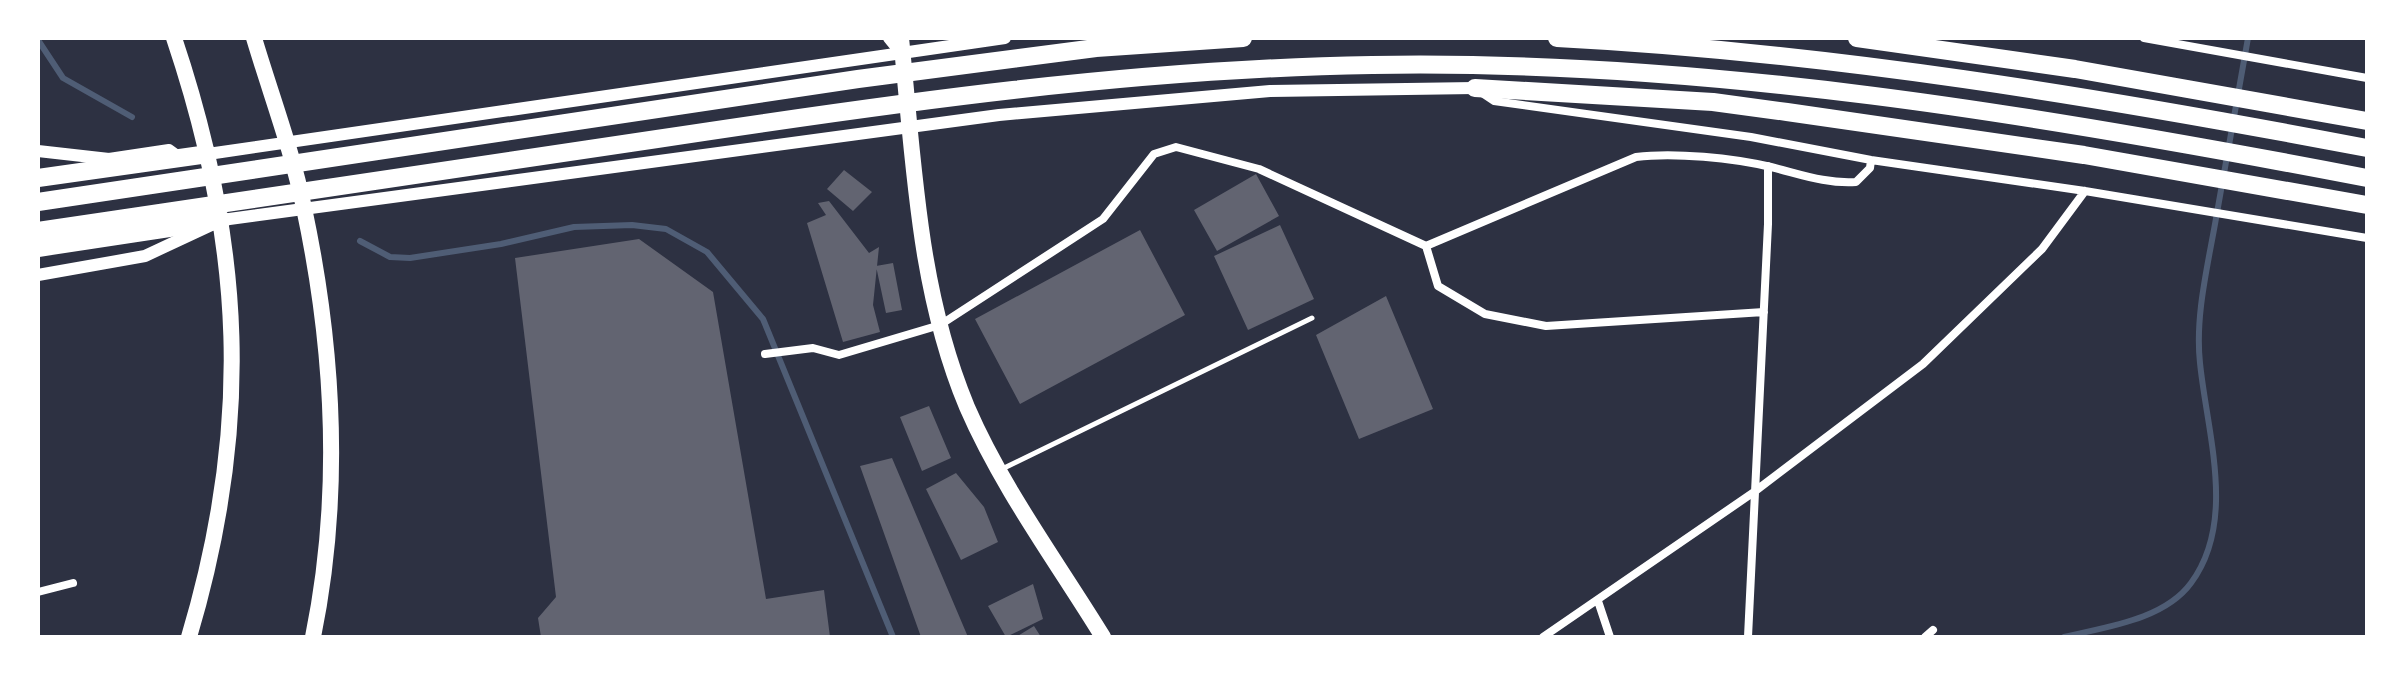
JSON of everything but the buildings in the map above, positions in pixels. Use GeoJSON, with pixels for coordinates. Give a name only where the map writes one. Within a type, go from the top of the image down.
{"type":"FeatureCollection","features":[{"type":"Feature","properties":{"kind":"highway"},"geometry":{"type":"LineString","coordinates":[[174,38],[208,154],[222,220],[234,343],[234,402],[220,517],[189,637]]}},
{"type":"Feature","properties":{"kind":"highway"},"geometry":{"type":"LineString","coordinates":[[254,38],[304,207],[332,425],[330,525],[313,637]]}},
{"type":"Feature","properties":{"kind":"highway"},"geometry":{"type":"LineString","coordinates":[[38,202],[858,79],[1096,48],[1243,38]]}},
{"type":"Feature","properties":{"kind":"highway"},"geometry":{"type":"LineString","coordinates":[[1557,38],[1749,53],[1978,81],[2209,118],[2367,148]]}},
{"type":"Feature","properties":{"kind":"highway"},"geometry":{"type":"LineString","coordinates":[[1857,38],[2075,69],[2367,121]]}},
{"type":"Feature","properties":{"kind":"highway"},"geometry":{"type":"LineString","coordinates":[[902,46],[919,228],[940,325],[967,407],[1000,470],[1103,637]]}},
{"type":"Feature","properties":{"kind":"highway"},"geometry":{"type":"LineString","coordinates":[[38,231],[867,107],[1109,79],[1365,65],[1573,69],[1744,82],[1974,110],[2202,146],[2367,178]]}},
{"type":"Feature","properties":{"kind":"highway"},"geometry":{"type":"LineString","coordinates":[[1475,88],[1713,102],[2084,155],[2367,205]]}},
{"type":"Feature","properties":{"kind":"highway"},"geometry":{"type":"LineString","coordinates":[[38,178],[208,154]]}},
{"type":"Feature","properties":{"kind":"highway"},"geometry":{"type":"LineString","coordinates":[[38,248],[222,220]]}},
{"type":"Feature","properties":{"kind":"street"},"geometry":{"type":"LineString","coordinates":[[889,38],[902,46]]}},
{"type":"Feature","properties":{"kind":"street"},"geometry":{"type":"LineString","coordinates":[[208,154],[902,46],[1005,38]]}},
{"type":"Feature","properties":{"kind":"street"},"geometry":{"type":"LineString","coordinates":[[2144,38],[2263,56],[2367,78]]}},
{"type":"Feature","properties":{"kind":"street"},"geometry":{"type":"LineString","coordinates":[[38,275],[145,256],[222,220],[304,207],[910,125],[1270,91],[1475,88],[1494,101],[1751,137],[1871,160],[2196,208],[2367,238]]}},
{"type":"Feature","properties":{"kind":"street"},"geometry":{"type":"LineString","coordinates":[[768,353],[813,348],[839,355],[940,325],[1103,219],[1154,154],[1176,147],[1259,169],[1426,246],[1636,157],[1656,154],[1768,166],[1833,184],[1856,182],[1870,168],[1871,160]]}},
{"type":"Feature","properties":{"kind":"street"},"geometry":{"type":"LineString","coordinates":[[38,151],[109,159],[169,150],[180,158]]}},
{"type":"Feature","properties":{"kind":"street"},"geometry":{"type":"LineString","coordinates":[[1748,637],[1768,166]]}},
{"type":"Feature","properties":{"kind":"street"},"geometry":{"type":"LineString","coordinates":[[1543,637],[1598,601],[1679,540],[1754,492],[1923,364],[2042,249],[2085,191]]}},
{"type":"Feature","properties":{"kind":"street"},"geometry":{"type":"LineString","coordinates":[[1426,246],[1438,286],[1485,314],[1546,326],[1764,312]]}},
{"type":"Feature","properties":{"kind":"street"},"geometry":{"type":"LineString","coordinates":[[38,592],[73,583]]}},
{"type":"Feature","properties":{"kind":"street"},"geometry":{"type":"LineString","coordinates":[[1598,601],[1610,637]]}},
{"type":"Feature","properties":{"kind":"street"},"geometry":{"type":"LineString","coordinates":[[1925,637],[1933,630]]}},
{"type":"Feature","properties":{"kind":"lane"},"geometry":{"type":"LineString","coordinates":[[1000,470],[1312,318]]}},
{"type":"Feature","properties":{"kind":"waterway"},"geometry":{"type":"LineString","coordinates":[[2064,637],[2133,620],[2166,606],[2191,583],[2205,559],[2213,532],[2216,505],[2212,447],[2200,363],[2200,311],[2248,38]]}},
{"type":"Feature","properties":{"kind":"waterway"},"geometry":{"type":"LineString","coordinates":[[38,40],[63,78],[132,117]]}},
{"type":"Feature","properties":{"kind":"waterway"},"geometry":{"type":"LineString","coordinates":[[360,241],[390,257],[410,258],[501,244],[574,227],[632,225],[666,229],[707,252],[763,319],[893,637]]}}]}
